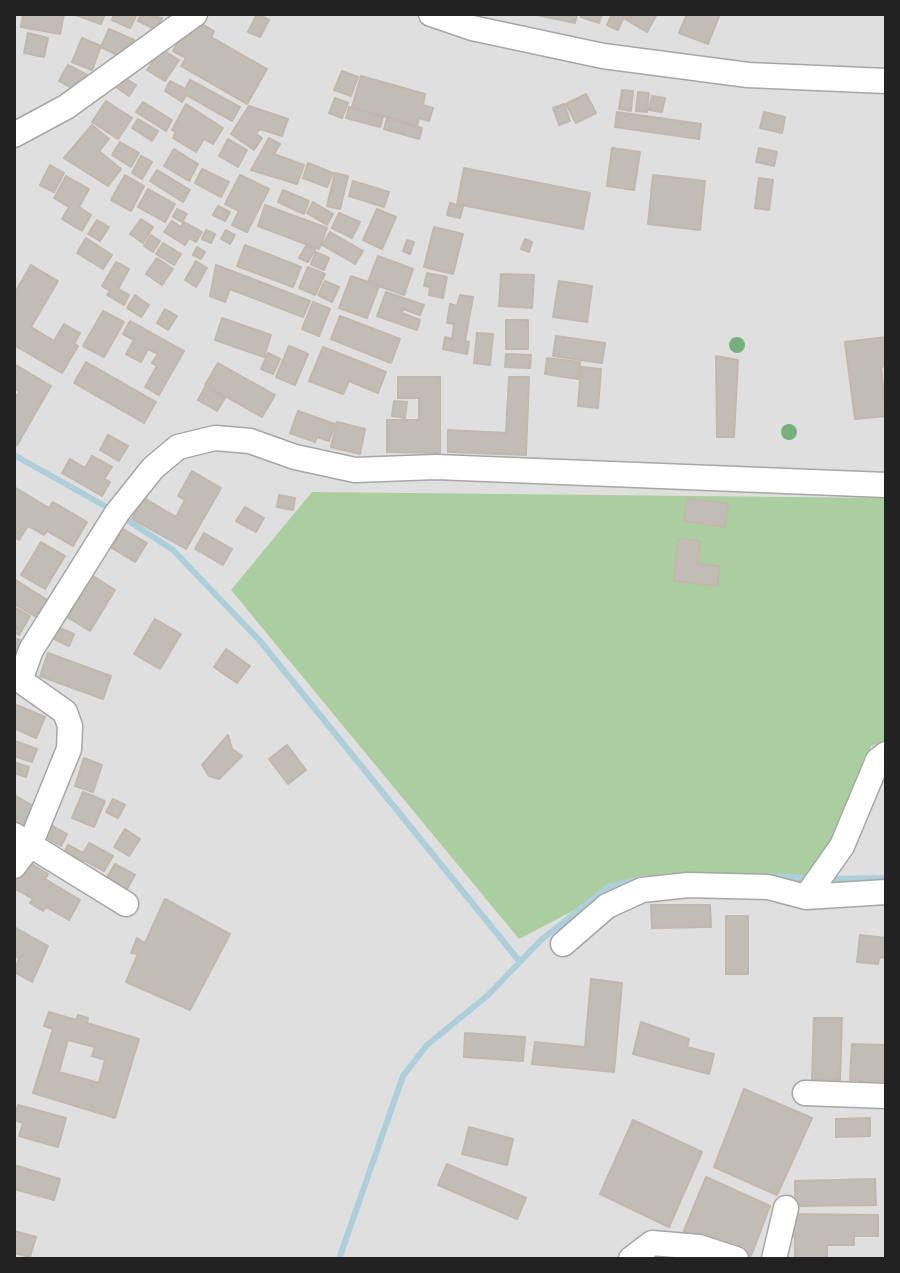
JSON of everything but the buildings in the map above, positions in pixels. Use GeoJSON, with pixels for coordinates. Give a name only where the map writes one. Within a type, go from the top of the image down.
{"type":"FeatureCollection","features":[{"type":"Feature","properties":{"kind":"street"},"geometry":{"type":"LineString","coordinates":[[14,135],[66,107],[195,14]]}},
{"type":"Feature","properties":{"kind":"street"},"geometry":{"type":"LineString","coordinates":[[431,14],[472,28],[603,56],[748,75],[886,81]]}},
{"type":"Feature","properties":{"kind":"street"},"geometry":{"type":"LineString","coordinates":[[14,866],[22,840],[57,784],[69,749],[70,726],[65,712],[24,683],[22,675],[31,650],[117,513],[153,468],[178,447],[215,438],[250,441],[295,457],[355,470],[436,467],[886,485]]}},
{"type":"Feature","properties":{"kind":"street"},"geometry":{"type":"LineString","coordinates":[[815,885],[842,846],[878,760],[886,754]]}},
{"type":"Feature","properties":{"kind":"street"},"geometry":{"type":"LineString","coordinates":[[22,840],[126,904]]}},
{"type":"Feature","properties":{"kind":"street"},"geometry":{"type":"LineString","coordinates":[[563,944],[607,906],[642,890],[688,885],[815,885],[886,892]]}},
{"type":"Feature","properties":{"kind":"street"},"geometry":{"type":"LineString","coordinates":[[805,1093],[886,1096]]}},
{"type":"Feature","properties":{"kind":"street"},"geometry":{"type":"LineString","coordinates":[[774,1259],[786,1208]]}},
{"type":"Feature","properties":{"kind":"street"},"geometry":{"type":"LineString","coordinates":[[631,1259],[652,1243],[699,1247],[736,1259]]}},
{"type":"Feature","properties":{"kind":"shaded area"},"geometry":{"type":"Polygon","coordinates":[[[14,14],[886,14],[886,1259],[14,1259],[14,14]]]}},
{"type":"Feature","properties":{"kind":"green space"},"geometry":{"type":"Polygon","coordinates":[[[312,492],[886,498],[886,741],[871,746],[816,883],[634,879],[519,939],[231,590],[312,492]]]}},
{"type":"Feature","properties":{"kind":"waterway"},"geometry":{"type":"LineString","coordinates":[[14,455],[112,510]]}},
{"type":"Feature","properties":{"kind":"waterway"},"geometry":{"type":"LineString","coordinates":[[121,516],[173,550],[260,641],[520,962]]}},
{"type":"Feature","properties":{"kind":"waterway"},"geometry":{"type":"LineString","coordinates":[[768,876],[813,878]]}},
{"type":"Feature","properties":{"kind":"waterway"},"geometry":{"type":"LineString","coordinates":[[339,1259],[403,1076],[427,1045],[487,996],[541,940],[608,887],[645,878]]}},
{"type":"Feature","properties":{"kind":"waterway"},"geometry":{"type":"LineString","coordinates":[[828,879],[886,878]]}}]}
